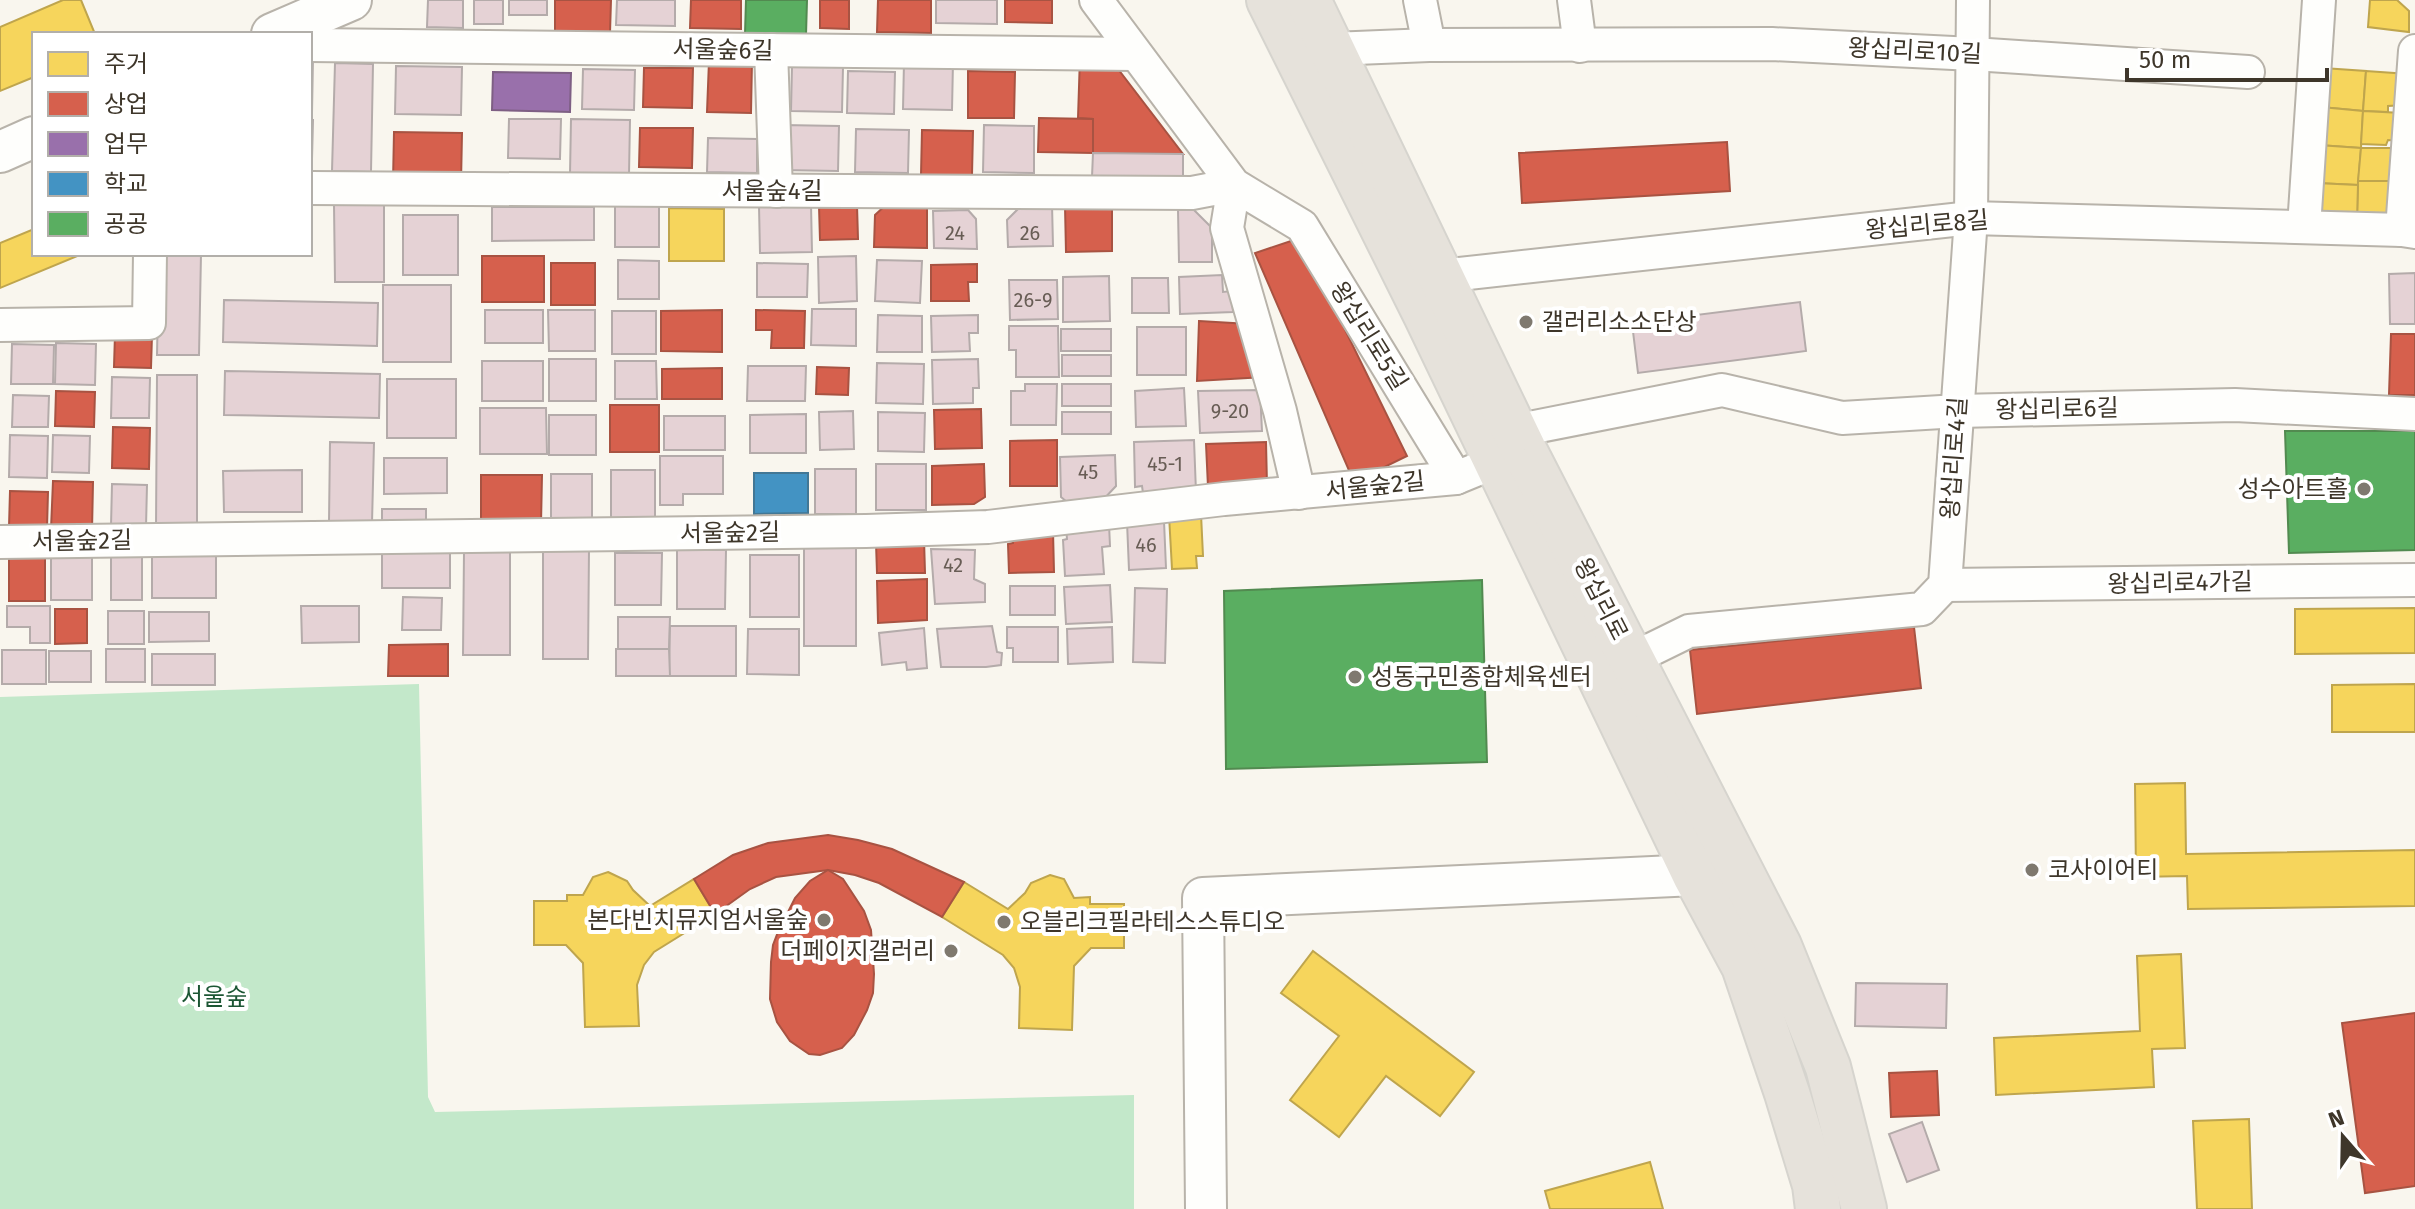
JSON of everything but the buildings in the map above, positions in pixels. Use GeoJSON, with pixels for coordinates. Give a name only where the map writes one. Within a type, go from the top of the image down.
{"type":"FeatureCollection","features":[{"type":"Feature","properties":{"kind":"main road","name":"왕십리로"},"geometry":{"type":"LineString","coordinates":[[1269,0],[1426,315],[1489,457],[1695,875],[1744,966],[1787,1093],[1815,1185],[1818,1209]]}},
{"type":"Feature","properties":{"kind":"main road","name":"왕십리로"},"geometry":{"type":"LineString","coordinates":[[1308,0],[1441,276],[1489,457],[1632,659],[1779,946],[1828,1067],[1864,1209]]}},
{"type":"Feature","properties":{"kind":"street"},"geometry":{"type":"LineString","coordinates":[[277,32],[351,0]]}},
{"type":"Feature","properties":{"kind":"street","name":"왕십리로5길"},"geometry":{"type":"LineString","coordinates":[[1096,0],[1234,185],[1302,226],[1489,457]]}},
{"type":"Feature","properties":{"kind":"street"},"geometry":{"type":"LineString","coordinates":[[1420,0],[1429,45]]}},
{"type":"Feature","properties":{"kind":"street"},"geometry":{"type":"LineString","coordinates":[[1574,0],[1580,46]]}},
{"type":"Feature","properties":{"kind":"street","name":"왕십리로4길"},"geometry":{"type":"LineString","coordinates":[[1945,585],[1971,218],[1973,0]]}},
{"type":"Feature","properties":{"kind":"street"},"geometry":{"type":"LineString","coordinates":[[2304,227],[2319,0]]}},
{"type":"Feature","properties":{"kind":"street","name":"왕십리로10길"},"geometry":{"type":"LineString","coordinates":[[1332,49],[1429,45],[1772,44],[2248,72]]}},
{"type":"Feature","properties":{"kind":"street","name":"서울숲6길"},"geometry":{"type":"LineString","coordinates":[[312,45],[1135,54]]}},
{"type":"Feature","properties":{"kind":"street"},"geometry":{"type":"LineString","coordinates":[[771,50],[776,191]]}},
{"type":"Feature","properties":{"kind":"street"},"geometry":{"type":"LineString","coordinates":[[2408,231],[2415,51]]}},
{"type":"Feature","properties":{"kind":"street"},"geometry":{"type":"LineString","coordinates":[[0,152],[32,138]]}},
{"type":"Feature","properties":{"kind":"street"},"geometry":{"type":"LineString","coordinates":[[1234,185],[1227,228],[1280,411],[1299,493]]}},
{"type":"Feature","properties":{"kind":"street","name":"서울숲4길"},"geometry":{"type":"LineString","coordinates":[[312,188],[1192,193],[1234,185]]}},
{"type":"Feature","properties":{"kind":"street","name":"왕십리로8길"},"geometry":{"type":"LineString","coordinates":[[1441,276],[1971,218],[2408,231]]}},
{"type":"Feature","properties":{"kind":"street"},"geometry":{"type":"LineString","coordinates":[[0,325],[149,323],[150,256]]}},
{"type":"Feature","properties":{"kind":"street","name":"왕십리로6길"},"geometry":{"type":"LineString","coordinates":[[1489,457],[1722,390],[1842,418],[1958,411],[2235,405],[2415,414]]}},
{"type":"Feature","properties":{"kind":"street","name":"서울숲2길"},"geometry":{"type":"LineString","coordinates":[[0,542],[988,527],[1299,493],[1489,457]]}},
{"type":"Feature","properties":{"kind":"street","name":"왕십리로4가길"},"geometry":{"type":"LineString","coordinates":[[1945,585],[2415,580]]}},
{"type":"Feature","properties":{"kind":"street"},"geometry":{"type":"LineString","coordinates":[[1632,659],[1689,631],[1922,609],[1945,585]]}},
{"type":"Feature","properties":{"kind":"street"},"geometry":{"type":"LineString","coordinates":[[1206,1209],[1203,898],[1695,875],[1734,857]]}},
{"type":"Feature","properties":{"kind":"green space","name":"서울숲"},"geometry":{"type":"Polygon","coordinates":[[[419,684],[428,1097],[435,1112],[1134,1095],[1134,1209],[0,1209],[0,697],[419,684]]]}},
{"type":"Feature","properties":{"kind":"place","name":"갤러리소소단상"},"geometry":{"type":"Point","coordinates":[1526,322]}},
{"type":"Feature","properties":{"kind":"place","name":"성수아트홀"},"geometry":{"type":"Point","coordinates":[2364,489]}},
{"type":"Feature","properties":{"kind":"place","name":"성동구민종합체육센터"},"geometry":{"type":"Point","coordinates":[1355,677]}},
{"type":"Feature","properties":{"kind":"place","name":"코사이어티"},"geometry":{"type":"Point","coordinates":[2032,870]}},
{"type":"Feature","properties":{"kind":"place","name":"본다빈치뮤지엄서울숲"},"geometry":{"type":"Point","coordinates":[824,920]}},
{"type":"Feature","properties":{"kind":"place","name":"오블리크필라테스스튜디오"},"geometry":{"type":"Point","coordinates":[1004,922]}},
{"type":"Feature","properties":{"kind":"place","name":"더페이지갤러리"},"geometry":{"type":"Point","coordinates":[951,951]}}]}
